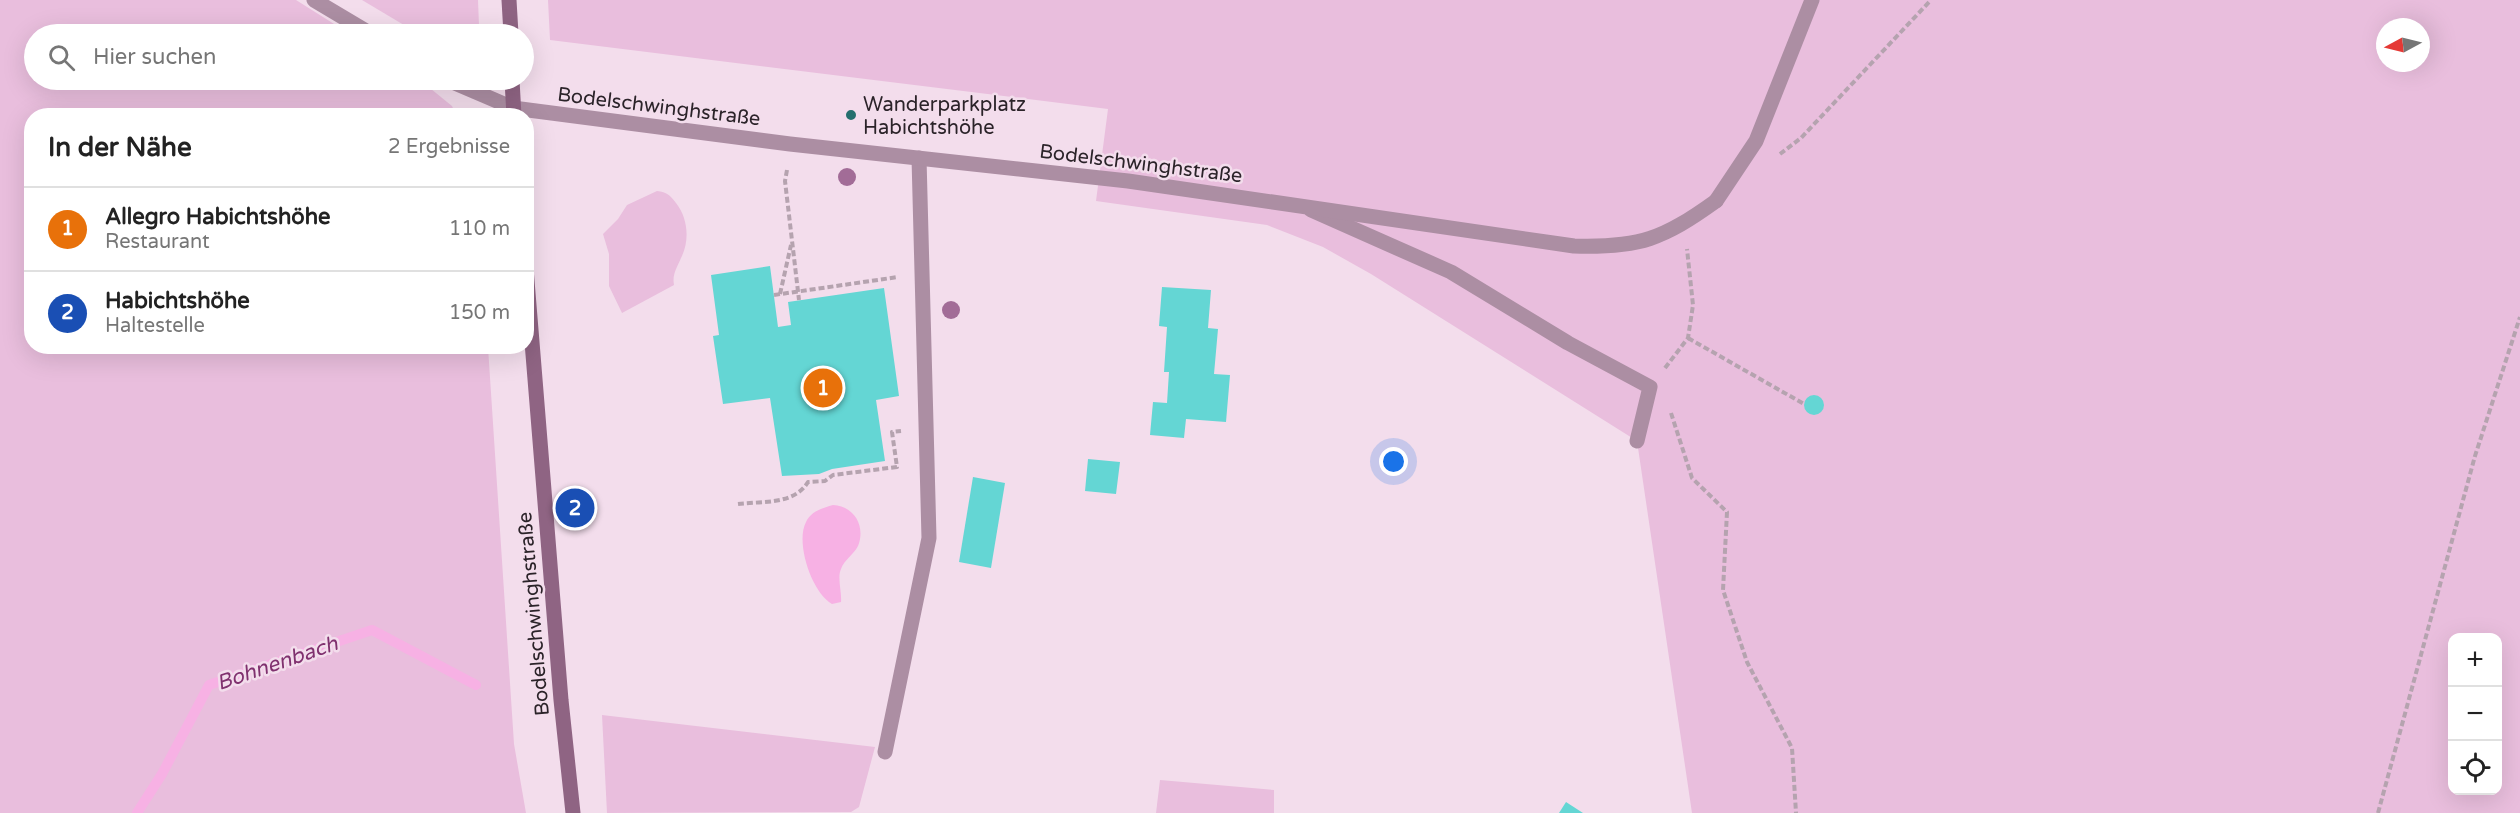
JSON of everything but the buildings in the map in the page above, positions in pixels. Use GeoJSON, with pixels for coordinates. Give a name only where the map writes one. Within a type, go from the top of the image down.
{"type":"FeatureCollection","features":[{"type":"Feature","properties":{"kind":"street"},"geometry":{"type":"LineString","coordinates":[[314,0],[354,24]]}},
{"type":"Feature","properties":{"kind":"street"},"geometry":{"type":"LineString","coordinates":[[509,0],[510,24]]}},
{"type":"Feature","properties":{"kind":"street","name":"Bodelschwinghstraße"},"geometry":{"type":"LineString","coordinates":[[534,114],[1128,181],[1574,246],[1610,247],[1643,242],[1683,225],[1716,201],[1756,141],[1812,0]]}},
{"type":"Feature","properties":{"kind":"street","name":"Bodelschwinghstraße"},"geometry":{"type":"LineString","coordinates":[[469,90],[506,108]]}},
{"type":"Feature","properties":{"kind":"street"},"geometry":{"type":"LineString","coordinates":[[513,90],[514,108]]}},
{"type":"Feature","properties":{"kind":"street"},"geometry":{"type":"LineString","coordinates":[[885,752],[929,538],[919,158]]}},
{"type":"Feature","properties":{"kind":"street"},"geometry":{"type":"LineString","coordinates":[[1301,206],[1451,272],[1568,343],[1650,387],[1637,441]]}},
{"type":"Feature","properties":{"kind":"street","name":"Bodelschwinghstraße"},"geometry":{"type":"LineString","coordinates":[[533,354],[560,688],[573,813]]}},
{"type":"Feature","properties":{"kind":"path"},"geometry":{"type":"LineString","coordinates":[[1772,160],[1801,138],[1931,0]]}},
{"type":"Feature","properties":{"kind":"path"},"geometry":{"type":"LineString","coordinates":[[790,144],[785,181],[799,300]]}},
{"type":"Feature","properties":{"kind":"path"},"geometry":{"type":"LineString","coordinates":[[1683,225],[1694,305],[1688,338],[1650,387],[1665,394],[1692,478],[1727,512],[1723,590],[1747,662],[1792,748],[1796,813]]}},
{"type":"Feature","properties":{"kind":"path"},"geometry":{"type":"LineString","coordinates":[[780,294],[792,242]]}},
{"type":"Feature","properties":{"kind":"path"},"geometry":{"type":"LineString","coordinates":[[774,295],[923,274]]}},
{"type":"Feature","properties":{"kind":"path"},"geometry":{"type":"LineString","coordinates":[[2378,813],[2475,456],[2520,317]]}},
{"type":"Feature","properties":{"kind":"path"},"geometry":{"type":"LineString","coordinates":[[1688,338],[1804,405]]}},
{"type":"Feature","properties":{"kind":"path"},"geometry":{"type":"LineString","coordinates":[[738,504],[793,498],[802,492],[808,482],[820,482],[833,476],[897,467],[892,432],[926,428]]}},
{"type":"Feature","properties":{"kind":"path"},"geometry":{"type":"LineString","coordinates":[[819,474],[820,482]]}},
{"type":"Feature","properties":{"kind":"shaded area"},"geometry":{"type":"Polygon","coordinates":[[[0,0],[296,0],[334,24],[24,24],[24,90],[432,90],[453,108],[24,108],[24,354],[488,354],[514,744],[526,813],[0,813],[0,0]]]}},
{"type":"Feature","properties":{"kind":"shaded area"},"geometry":{"type":"Polygon","coordinates":[[[362,0],[478,0],[479,24],[402,24],[362,0]]]}},
{"type":"Feature","properties":{"kind":"shaded area"},"geometry":{"type":"Polygon","coordinates":[[[548,0],[2520,0],[2520,813],[1692,813],[1637,441],[1371,274],[1323,247],[1267,225],[1096,201],[1108,109],[550,40],[548,0]]]}},
{"type":"Feature","properties":{"kind":"shaded area"},"geometry":{"type":"Polygon","coordinates":[[[657,191],[670,196],[680,209],[687,237],[684,251],[674,274],[674,285],[622,313],[609,286],[609,254],[603,234],[618,219],[627,205],[657,191]]]}},
{"type":"Feature","properties":{"kind":"shaded area"},"geometry":{"type":"Polygon","coordinates":[[[833,505],[847,509],[856,518],[860,539],[858,546],[844,563],[840,572],[841,602],[832,604],[818,590],[807,567],[803,531],[811,515],[833,505]]]}},
{"type":"Feature","properties":{"kind":"shaded area"},"geometry":{"type":"Polygon","coordinates":[[[602,715],[875,747],[859,807],[851,812],[607,813],[602,715]]]}},
{"type":"Feature","properties":{"kind":"shaded area"},"geometry":{"type":"Polygon","coordinates":[[[1160,780],[1274,790],[1274,813],[1156,813],[1160,780]]]}},
{"type":"Feature","properties":{"kind":"waterway","name":"Bohnenbach"},"geometry":{"type":"LineString","coordinates":[[137,813],[162,774],[209,685],[372,630],[476,685]]}},
{"type":"Feature","properties":{"kind":"place","name":"Wanderparkplatz Habichtshöhe"},"geometry":{"type":"Point","coordinates":[851,115]}},
{"type":"Feature","properties":{"kind":"place","name":"Allegro Habichtshöhe"},"geometry":{"type":"Point","coordinates":[823,388]}},
{"type":"Feature","properties":{"kind":"place","name":"Habichtshöhe"},"geometry":{"type":"Point","coordinates":[575,508]}}]}
